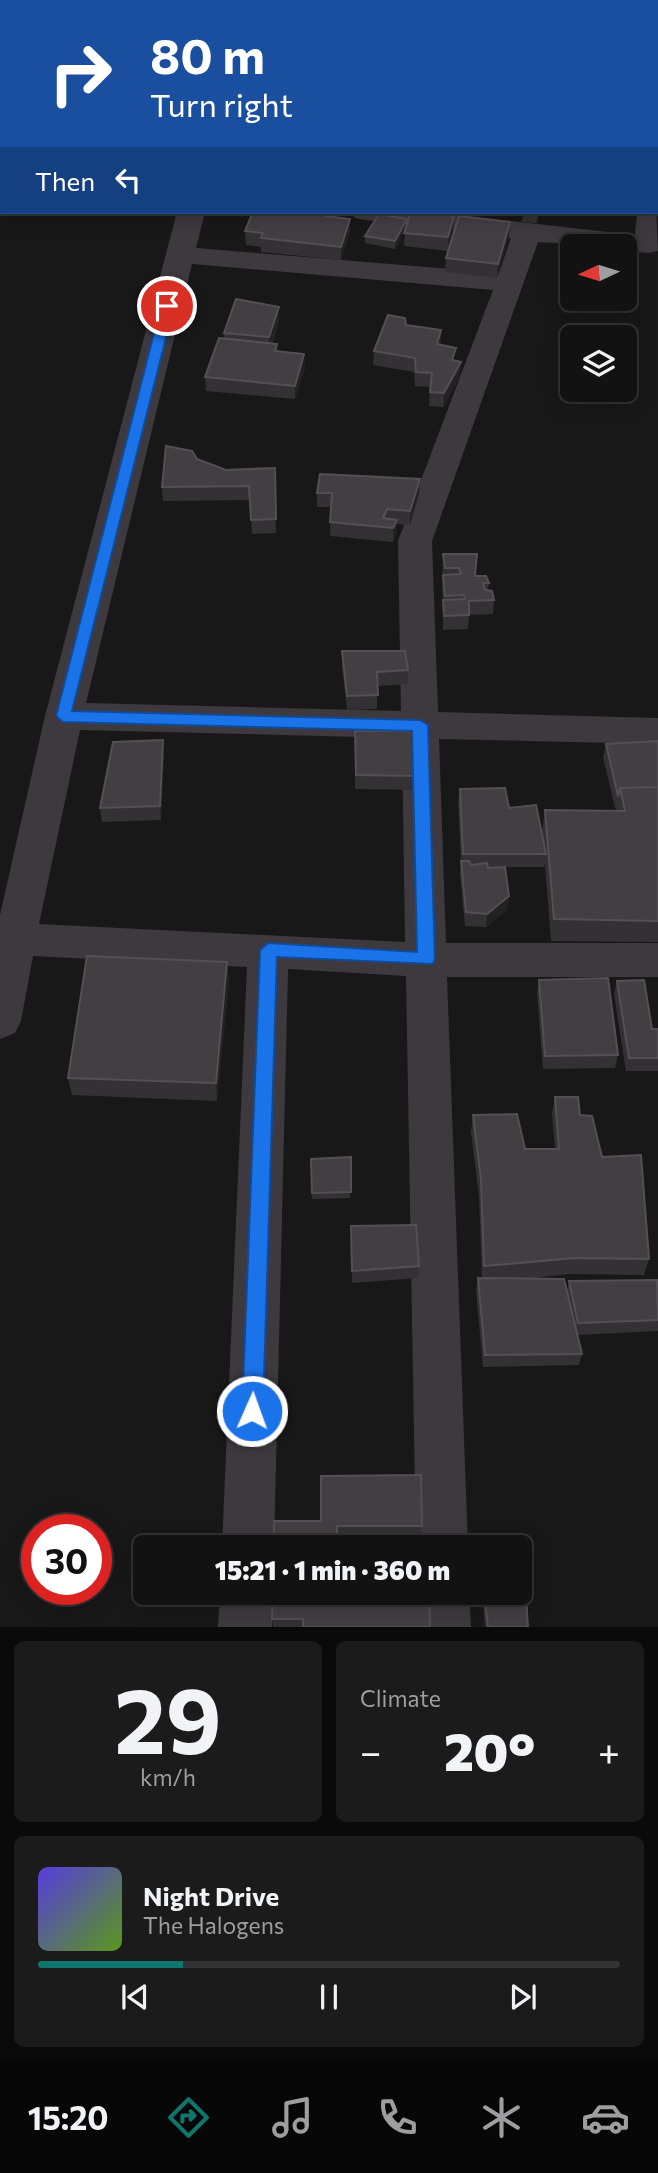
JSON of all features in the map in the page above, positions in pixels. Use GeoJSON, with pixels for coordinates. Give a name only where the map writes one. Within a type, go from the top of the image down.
{"type":"FeatureCollection","features":[{"type":"Feature","properties":{"kind":"street"},"geometry":{"type":"LineString","coordinates":[[0,1021],[14,939],[63,716],[191,214]]}},
{"type":"Feature","properties":{"kind":"street"},"geometry":{"type":"LineString","coordinates":[[381,214],[648,245],[651,214]]}},
{"type":"Feature","properties":{"kind":"street"},"geometry":{"type":"LineString","coordinates":[[442,1535],[415,541],[527,232]]}},
{"type":"Feature","properties":{"kind":"street"},"geometry":{"type":"LineString","coordinates":[[181,255],[510,283]]}},
{"type":"Feature","properties":{"kind":"street"},"geometry":{"type":"LineString","coordinates":[[63,716],[658,731]]}},
{"type":"Feature","properties":{"kind":"street"},"geometry":{"type":"LineString","coordinates":[[14,939],[426,960],[658,960]]}},
{"type":"Feature","properties":{"kind":"street"},"geometry":{"type":"LineString","coordinates":[[248,1535],[268,950]]}},
{"type":"Feature","properties":{"kind":"street"},"geometry":{"type":"LineString","coordinates":[[245,1627],[246,1605]]}},
{"type":"Feature","properties":{"kind":"street"},"geometry":{"type":"LineString","coordinates":[[443,1605],[444,1627]]}},
{"type":"Feature","properties":{"kind":"building"},"geometry":{"type":"Polygon","coordinates":[[[252,214],[327,214],[326,216],[350,219],[341,247],[261,238],[263,233],[245,231],[252,214]]]}},
{"type":"Feature","properties":{"kind":"building"},"geometry":{"type":"Polygon","coordinates":[[[379,214],[407,219],[395,241],[365,236],[379,214]]]}},
{"type":"Feature","properties":{"kind":"building"},"geometry":{"type":"Polygon","coordinates":[[[410,214],[454,216],[448,237],[404,233],[410,214]]]}},
{"type":"Feature","properties":{"kind":"building"},"geometry":{"type":"Polygon","coordinates":[[[459,216],[510,222],[498,264],[446,258],[459,216]]]}},
{"type":"Feature","properties":{"kind":"building"},"geometry":{"type":"Polygon","coordinates":[[[236,299],[279,307],[269,337],[224,333],[236,299]]]}},
{"type":"Feature","properties":{"kind":"building"},"geometry":{"type":"Polygon","coordinates":[[[388,315],[405,318],[406,325],[441,330],[437,344],[456,348],[452,360],[461,362],[444,393],[430,392],[432,373],[416,372],[415,358],[374,351],[388,315]]]}},
{"type":"Feature","properties":{"kind":"building"},"geometry":{"type":"Polygon","coordinates":[[[219,338],[277,344],[275,351],[304,354],[295,386],[205,377],[219,338]]]}},
{"type":"Feature","properties":{"kind":"building"},"geometry":{"type":"Polygon","coordinates":[[[166,446],[192,451],[197,459],[226,470],[275,468],[276,519],[251,520],[249,486],[162,487],[166,446]]]}},
{"type":"Feature","properties":{"kind":"building"},"geometry":{"type":"Polygon","coordinates":[[[320,474],[420,479],[410,511],[387,509],[383,518],[397,520],[393,528],[330,522],[332,493],[317,493],[320,474]]]}},
{"type":"Feature","properties":{"kind":"building"},"geometry":{"type":"Polygon","coordinates":[[[443,554],[477,554],[475,576],[486,576],[489,583],[483,583],[485,590],[492,591],[494,600],[469,601],[469,615],[444,616],[443,600],[465,599],[464,595],[445,596],[443,575],[461,574],[459,568],[445,568],[443,554]]]}},
{"type":"Feature","properties":{"kind":"building"},"geometry":{"type":"Polygon","coordinates":[[[342,651],[405,651],[408,670],[377,672],[378,695],[347,696],[342,651]]]}},
{"type":"Feature","properties":{"kind":"building"},"geometry":{"type":"Polygon","coordinates":[[[355,731],[412,731],[416,776],[356,775],[355,731]]]}},
{"type":"Feature","properties":{"kind":"building"},"geometry":{"type":"Polygon","coordinates":[[[163,740],[160,806],[100,808],[113,742],[163,740]]]}},
{"type":"Feature","properties":{"kind":"building"},"geometry":{"type":"Polygon","coordinates":[[[658,741],[658,787],[620,788],[618,796],[606,744],[658,741]]]}},
{"type":"Feature","properties":{"kind":"building"},"geometry":{"type":"Polygon","coordinates":[[[658,787],[658,921],[554,919],[545,810],[625,811],[620,788],[658,787]]]}},
{"type":"Feature","properties":{"kind":"building"},"geometry":{"type":"Polygon","coordinates":[[[505,788],[509,808],[536,805],[546,854],[463,854],[460,789],[505,788]]]}},
{"type":"Feature","properties":{"kind":"building"},"geometry":{"type":"Polygon","coordinates":[[[461,861],[469,861],[471,865],[487,863],[488,868],[505,867],[509,896],[487,914],[466,912],[461,861]]]}},
{"type":"Feature","properties":{"kind":"building"},"geometry":{"type":"Polygon","coordinates":[[[87,956],[227,962],[216,1083],[68,1078],[87,956]]]}},
{"type":"Feature","properties":{"kind":"building"},"geometry":{"type":"Polygon","coordinates":[[[608,978],[618,1055],[545,1056],[539,980],[608,978]]]}},
{"type":"Feature","properties":{"kind":"building"},"geometry":{"type":"Polygon","coordinates":[[[644,980],[652,1029],[658,1029],[658,1058],[629,1058],[617,981],[644,980]]]}},
{"type":"Feature","properties":{"kind":"building"},"geometry":{"type":"Polygon","coordinates":[[[555,1097],[578,1097],[580,1115],[592,1116],[602,1157],[641,1155],[649,1259],[575,1258],[484,1266],[481,1179],[473,1115],[517,1114],[525,1149],[559,1149],[555,1097]]]}},
{"type":"Feature","properties":{"kind":"building"},"geometry":{"type":"Polygon","coordinates":[[[351,1157],[351,1192],[312,1193],[311,1159],[351,1157]]]}},
{"type":"Feature","properties":{"kind":"building"},"geometry":{"type":"Polygon","coordinates":[[[416,1225],[419,1266],[352,1271],[351,1226],[416,1225]]]}},
{"type":"Feature","properties":{"kind":"building"},"geometry":{"type":"Polygon","coordinates":[[[478,1278],[564,1279],[582,1354],[485,1355],[478,1278]]]}},
{"type":"Feature","properties":{"kind":"building"},"geometry":{"type":"Polygon","coordinates":[[[657,1280],[658,1320],[578,1323],[569,1281],[657,1280]]]}},
{"type":"Feature","properties":{"kind":"building"},"geometry":{"type":"Polygon","coordinates":[[[421,1475],[422,1526],[337,1526],[337,1535],[273,1535],[274,1521],[321,1521],[321,1476],[421,1475]]]}},
{"type":"Feature","properties":{"kind":"building"},"geometry":{"type":"Polygon","coordinates":[[[273,1605],[429,1605],[430,1627],[303,1627],[303,1619],[272,1619],[273,1605]]]}},
{"type":"Feature","properties":{"kind":"building"},"geometry":{"type":"Polygon","coordinates":[[[485,1605],[527,1605],[528,1627],[488,1627],[485,1605]]]}},
{"type":"Feature","properties":{"kind":"route"},"geometry":{"type":"LineString","coordinates":[[167,306],[63,716],[420,725],[426,960],[268,950],[252,1411]]}}]}
